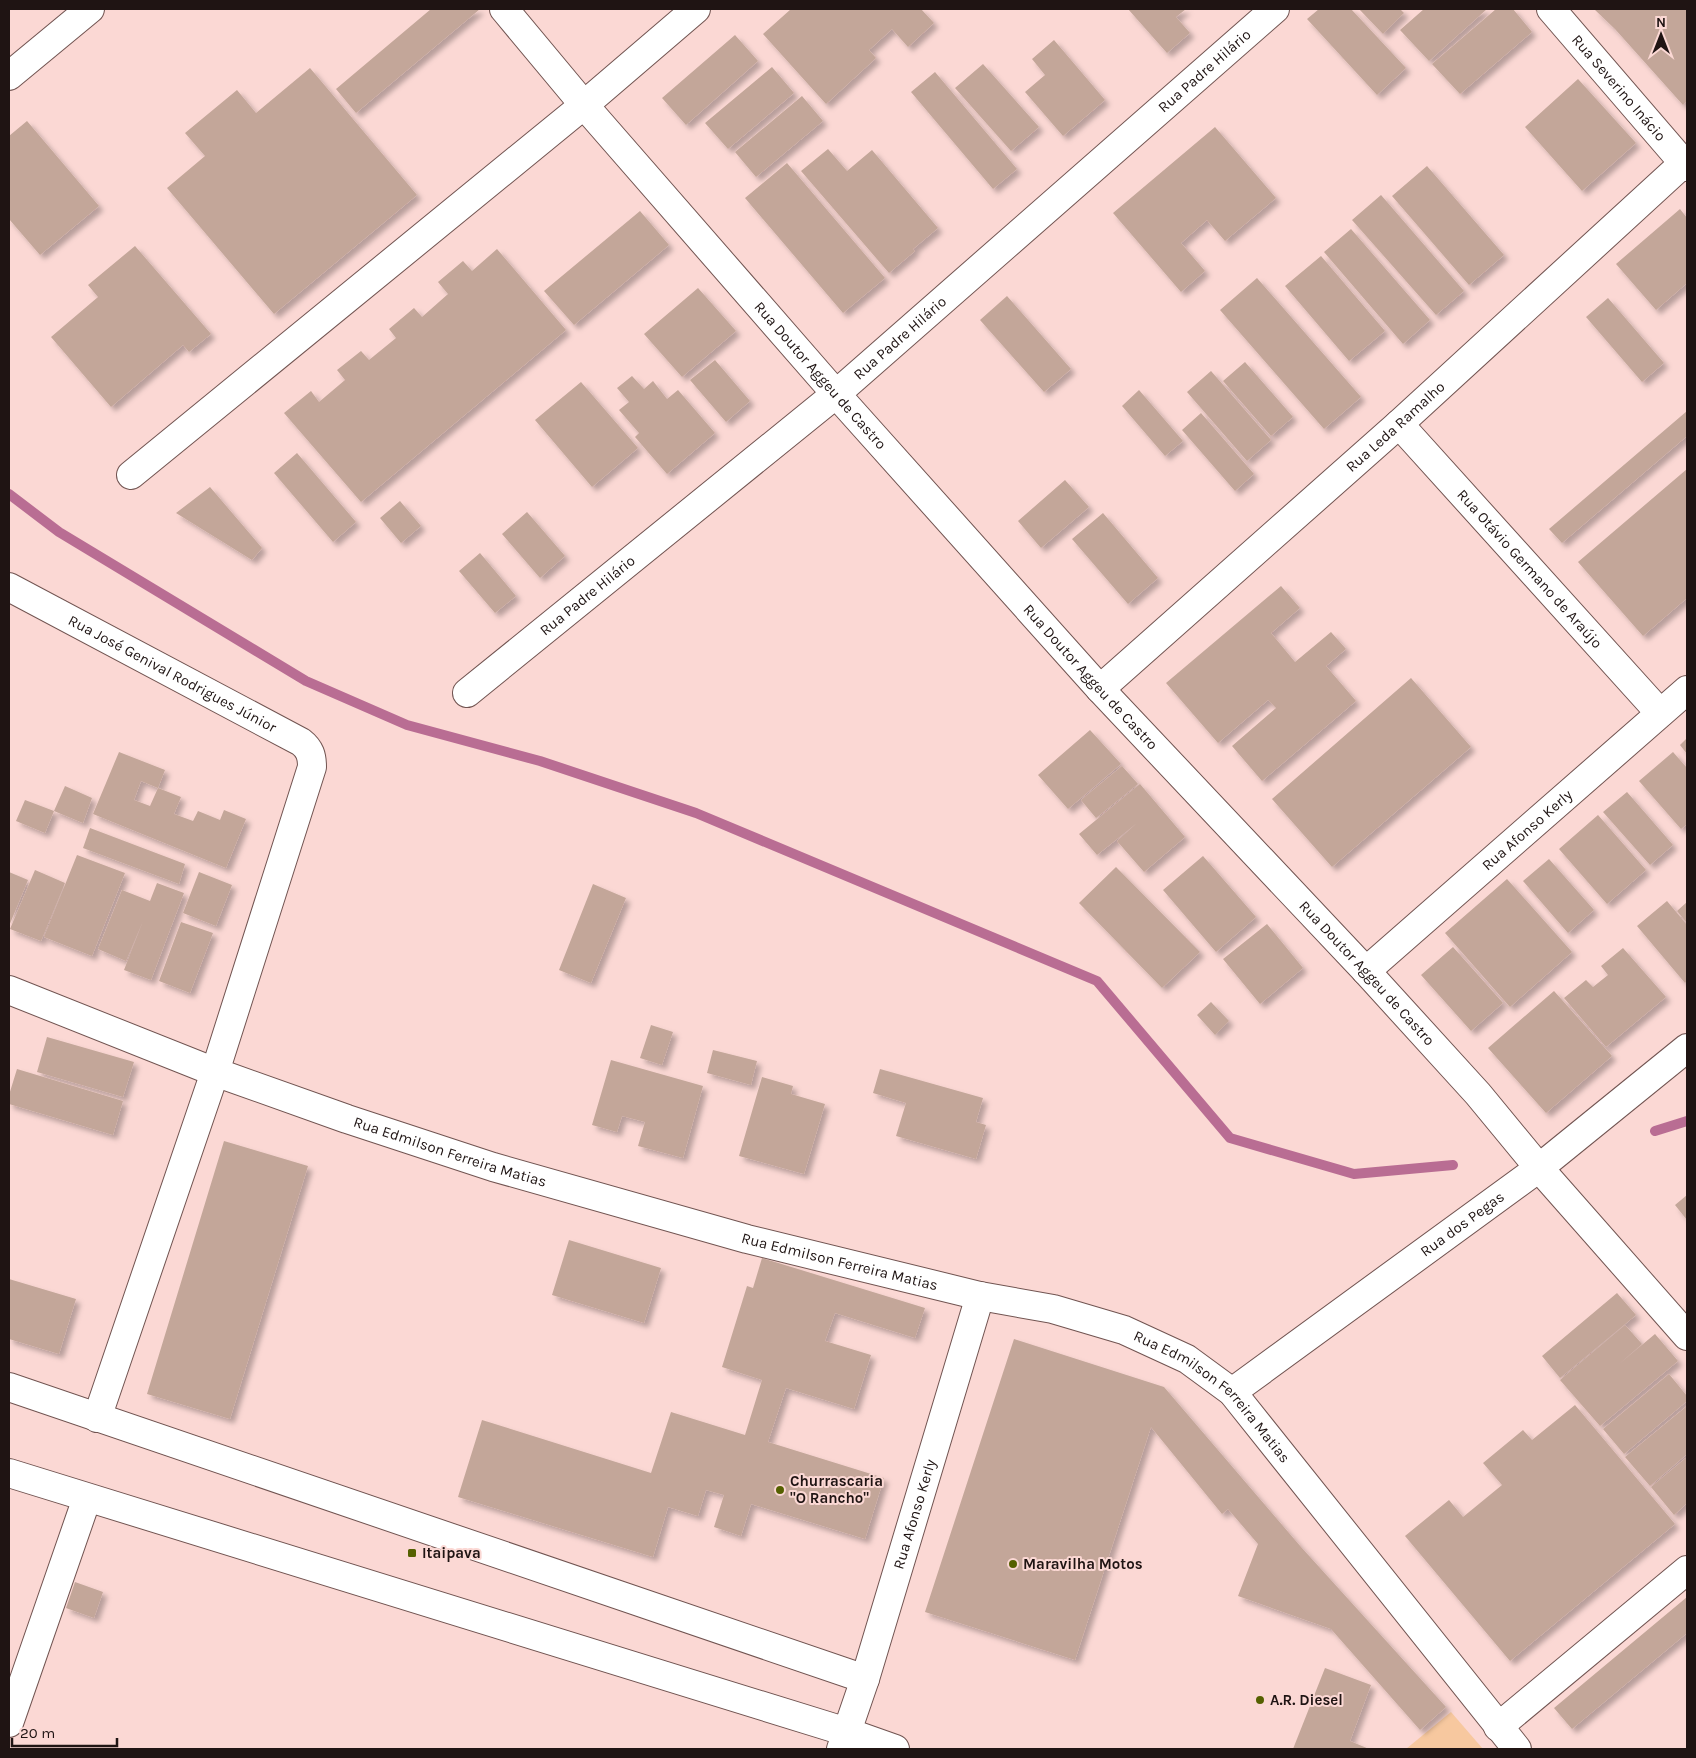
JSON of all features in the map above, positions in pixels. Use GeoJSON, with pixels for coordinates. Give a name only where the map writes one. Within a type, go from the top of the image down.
{"type":"FeatureCollection","features":[{"type":"Feature","properties":{"kind":"street"},"geometry":{"type":"LineString","coordinates":[[9,76],[90,9]]}},
{"type":"Feature","properties":{"kind":"street","name":"Rua Doutor Aggeu de Castro"},"geometry":{"type":"LineString","coordinates":[[504,9],[584,106],[836,394],[1100,689],[1366,971],[1478,1094],[1539,1168],[1687,1336]]}},
{"type":"Feature","properties":{"kind":"street"},"geometry":{"type":"LineString","coordinates":[[131,475],[584,106],[696,9]]}},
{"type":"Feature","properties":{"kind":"street","name":"Rua Padre Hilário"},"geometry":{"type":"LineString","coordinates":[[467,693],[836,394],[1275,9]]}},
{"type":"Feature","properties":{"kind":"street","name":"Rua Severino Inácio"},"geometry":{"type":"LineString","coordinates":[[1551,9],[1686,163]]}},
{"type":"Feature","properties":{"kind":"street","name":"Rua Leda Ramalho"},"geometry":{"type":"LineString","coordinates":[[1100,689],[1399,424],[1686,163]]}},
{"type":"Feature","properties":{"kind":"street","name":"Rua Otávio Germano de Araújo"},"geometry":{"type":"LineString","coordinates":[[1399,424],[1660,713]]}},
{"type":"Feature","properties":{"kind":"street","name":"Rua José Genival Rodrigues Júnior"},"geometry":{"type":"LineString","coordinates":[[9,587],[301,742],[308,748],[312,757],[312,767],[215,1072],[96,1418]]}},
{"type":"Feature","properties":{"kind":"street","name":"Rua Afonso Kerly"},"geometry":{"type":"LineString","coordinates":[[1366,971],[1687,690]]}},
{"type":"Feature","properties":{"kind":"street","name":"Rua Edmilson Ferreira Matias"},"geometry":{"type":"LineString","coordinates":[[9,990],[215,1072],[347,1120],[493,1167],[747,1239],[980,1296],[1053,1309],[1124,1330],[1187,1359],[1232,1392],[1516,1749]]}},
{"type":"Feature","properties":{"kind":"street","name":"Rua dos Pegas"},"geometry":{"type":"LineString","coordinates":[[1232,1392],[1539,1168],[1687,1048]]}},
{"type":"Feature","properties":{"kind":"street","name":"Rua Afonso Kerly"},"geometry":{"type":"LineString","coordinates":[[844,1741],[865,1679],[980,1296]]}},
{"type":"Feature","properties":{"kind":"street"},"geometry":{"type":"LineString","coordinates":[[9,1388],[865,1679]]}},
{"type":"Feature","properties":{"kind":"street"},"geometry":{"type":"LineString","coordinates":[[9,1473],[844,1741],[895,1749]]}},
{"type":"Feature","properties":{"kind":"street"},"geometry":{"type":"LineString","coordinates":[[9,1723],[87,1498]]}},
{"type":"Feature","properties":{"kind":"street"},"geometry":{"type":"LineString","coordinates":[[1498,1727],[1687,1570]]}},
{"type":"Feature","properties":{"kind":"shaded area"},"geometry":{"type":"Polygon","coordinates":[[[1451,1712],[1483,1749],[1406,1749],[1451,1712]]]}},
{"type":"Feature","properties":{"kind":"building"},"geometry":{"type":"Polygon","coordinates":[[[431,9],[480,9],[356,113],[336,89],[431,9]]]}},
{"type":"Feature","properties":{"kind":"building"},"geometry":{"type":"Polygon","coordinates":[[[791,9],[921,9],[934,23],[908,47],[892,29],[869,50],[876,58],[826,104],[763,34],[791,9]]]}},
{"type":"Feature","properties":{"kind":"building"},"geometry":{"type":"Polygon","coordinates":[[[1128,9],[1186,9],[1176,17],[1190,33],[1167,53],[1128,9]]]}},
{"type":"Feature","properties":{"kind":"building"},"geometry":{"type":"Polygon","coordinates":[[[1319,9],[1351,9],[1406,68],[1377,95],[1307,19],[1319,9]]]}},
{"type":"Feature","properties":{"kind":"building"},"geometry":{"type":"Polygon","coordinates":[[[1359,9],[1400,9],[1404,13],[1383,34],[1359,9]]]}},
{"type":"Feature","properties":{"kind":"building"},"geometry":{"type":"Polygon","coordinates":[[[1424,9],[1487,9],[1429,61],[1400,30],[1424,9]]]}},
{"type":"Feature","properties":{"kind":"building"},"geometry":{"type":"Polygon","coordinates":[[[1496,9],[1513,9],[1532,32],[1460,94],[1432,64],[1496,9]]]}},
{"type":"Feature","properties":{"kind":"building"},"geometry":{"type":"Polygon","coordinates":[[[1594,9],[1687,9],[1687,101],[1683,105],[1615,29],[1594,9]]]}},
{"type":"Feature","properties":{"kind":"building"},"geometry":{"type":"Polygon","coordinates":[[[735,35],[758,61],[686,125],[662,98],[735,35]]]}},
{"type":"Feature","properties":{"kind":"building"},"geometry":{"type":"Polygon","coordinates":[[[1054,40],[1105,100],[1063,136],[1025,92],[1045,75],[1032,59],[1054,40]]]}},
{"type":"Feature","properties":{"kind":"building"},"geometry":{"type":"Polygon","coordinates":[[[983,64],[1039,127],[1011,151],[955,88],[983,64]]]}},
{"type":"Feature","properties":{"kind":"building"},"geometry":{"type":"Polygon","coordinates":[[[772,67],[794,93],[728,149],[705,123],[772,67]]]}},
{"type":"Feature","properties":{"kind":"building"},"geometry":{"type":"Polygon","coordinates":[[[310,68],[417,195],[274,314],[167,188],[205,156],[185,133],[237,90],[256,113],[310,68]]]}},
{"type":"Feature","properties":{"kind":"building"},"geometry":{"type":"Polygon","coordinates":[[[935,72],[1017,169],[993,189],[911,92],[935,72]]]}},
{"type":"Feature","properties":{"kind":"building"},"geometry":{"type":"Polygon","coordinates":[[[1578,79],[1636,143],[1582,191],[1525,127],[1578,79]]]}},
{"type":"Feature","properties":{"kind":"building"},"geometry":{"type":"Polygon","coordinates":[[[802,96],[823,121],[756,177],[735,152],[802,96]]]}},
{"type":"Feature","properties":{"kind":"building"},"geometry":{"type":"Polygon","coordinates":[[[27,121],[99,206],[40,255],[9,219],[9,136],[27,121]]]}},
{"type":"Feature","properties":{"kind":"building"},"geometry":{"type":"Polygon","coordinates":[[[1215,127],[1276,198],[1225,241],[1207,220],[1181,243],[1205,271],[1181,292],[1113,213],[1215,127]]]}},
{"type":"Feature","properties":{"kind":"building"},"geometry":{"type":"Polygon","coordinates":[[[828,149],[847,171],[872,150],[938,228],[889,273],[801,171],[828,149]]]}},
{"type":"Feature","properties":{"kind":"building"},"geometry":{"type":"Polygon","coordinates":[[[787,163],[885,278],[843,313],[745,198],[787,163]]]}},
{"type":"Feature","properties":{"kind":"building"},"geometry":{"type":"Polygon","coordinates":[[[1427,166],[1504,255],[1469,285],[1392,196],[1427,166]]]}},
{"type":"Feature","properties":{"kind":"building"},"geometry":{"type":"Polygon","coordinates":[[[1381,195],[1464,291],[1436,315],[1352,220],[1381,195]]]}},
{"type":"Feature","properties":{"kind":"building"},"geometry":{"type":"Polygon","coordinates":[[[1680,209],[1687,218],[1687,283],[1656,310],[1616,264],[1680,209]]]}},
{"type":"Feature","properties":{"kind":"building"},"geometry":{"type":"Polygon","coordinates":[[[640,211],[669,245],[574,325],[544,291],[640,211]]]}},
{"type":"Feature","properties":{"kind":"building"},"geometry":{"type":"Polygon","coordinates":[[[1351,229],[1430,320],[1403,344],[1324,252],[1351,229]]]}},
{"type":"Feature","properties":{"kind":"building"},"geometry":{"type":"Polygon","coordinates":[[[135,246],[211,334],[189,352],[183,345],[111,407],[51,337],[98,297],[88,285],[135,246]]]}},
{"type":"Feature","properties":{"kind":"building"},"geometry":{"type":"Polygon","coordinates":[[[497,249],[566,330],[361,502],[284,413],[311,391],[319,402],[345,380],[337,370],[361,351],[369,360],[396,338],[389,329],[414,308],[422,317],[448,294],[438,282],[463,261],[472,271],[497,249]]]}},
{"type":"Feature","properties":{"kind":"building"},"geometry":{"type":"Polygon","coordinates":[[[1321,256],[1385,331],[1349,361],[1285,286],[1321,256]]]}},
{"type":"Feature","properties":{"kind":"building"},"geometry":{"type":"Polygon","coordinates":[[[1257,278],[1361,397],[1324,429],[1220,310],[1257,278]]]}},
{"type":"Feature","properties":{"kind":"building"},"geometry":{"type":"Polygon","coordinates":[[[698,288],[736,331],[682,377],[644,334],[698,288]]]}},
{"type":"Feature","properties":{"kind":"building"},"geometry":{"type":"Polygon","coordinates":[[[1007,296],[1071,369],[1044,392],[980,320],[1007,296]]]}},
{"type":"Feature","properties":{"kind":"building"},"geometry":{"type":"Polygon","coordinates":[[[1608,298],[1664,363],[1642,382],[1586,317],[1608,298]]]}},
{"type":"Feature","properties":{"kind":"building"},"geometry":{"type":"Polygon","coordinates":[[[715,360],[750,401],[726,422],[690,380],[715,360]]]}},
{"type":"Feature","properties":{"kind":"building"},"geometry":{"type":"Polygon","coordinates":[[[1245,362],[1293,417],[1271,436],[1223,381],[1245,362]]]}},
{"type":"Feature","properties":{"kind":"building"},"geometry":{"type":"Polygon","coordinates":[[[1211,371],[1271,440],[1247,461],[1187,392],[1211,371]]]}},
{"type":"Feature","properties":{"kind":"building"},"geometry":{"type":"Polygon","coordinates":[[[632,376],[644,389],[653,381],[667,399],[678,390],[715,433],[667,474],[635,437],[639,433],[619,410],[629,402],[617,388],[632,376]]]}},
{"type":"Feature","properties":{"kind":"building"},"geometry":{"type":"Polygon","coordinates":[[[581,382],[638,448],[592,487],[535,420],[581,382]]]}},
{"type":"Feature","properties":{"kind":"building"},"geometry":{"type":"Polygon","coordinates":[[[1139,390],[1183,441],[1165,456],[1122,406],[1139,390]]]}},
{"type":"Feature","properties":{"kind":"building"},"geometry":{"type":"Polygon","coordinates":[[[1687,411],[1687,436],[1562,543],[1549,529],[1687,411]]]}},
{"type":"Feature","properties":{"kind":"building"},"geometry":{"type":"Polygon","coordinates":[[[1201,413],[1254,474],[1235,491],[1182,430],[1201,413]]]}},
{"type":"Feature","properties":{"kind":"building"},"geometry":{"type":"Polygon","coordinates":[[[297,453],[356,522],[333,542],[274,473],[297,453]]]}},
{"type":"Feature","properties":{"kind":"building"},"geometry":{"type":"Polygon","coordinates":[[[1687,469],[1687,598],[1643,636],[1578,562],[1687,469]]]}},
{"type":"Feature","properties":{"kind":"building"},"geometry":{"type":"Polygon","coordinates":[[[1065,480],[1089,507],[1041,548],[1018,521],[1065,480]]]}},
{"type":"Feature","properties":{"kind":"building"},"geometry":{"type":"Polygon","coordinates":[[[210,487],[262,548],[252,560],[176,513],[210,487]]]}},
{"type":"Feature","properties":{"kind":"building"},"geometry":{"type":"Polygon","coordinates":[[[400,501],[421,526],[401,543],[380,518],[400,501]]]}},
{"type":"Feature","properties":{"kind":"building"},"geometry":{"type":"Polygon","coordinates":[[[527,512],[565,556],[540,578],[502,534],[527,512]]]}},
{"type":"Feature","properties":{"kind":"building"},"geometry":{"type":"Polygon","coordinates":[[[1103,513],[1158,578],[1128,604],[1072,539],[1103,513]]]}},
{"type":"Feature","properties":{"kind":"building"},"geometry":{"type":"Polygon","coordinates":[[[480,553],[516,596],[495,613],[459,571],[480,553]]]}},
{"type":"Feature","properties":{"kind":"building"},"geometry":{"type":"Polygon","coordinates":[[[1281,586],[1300,608],[1271,633],[1295,662],[1331,632],[1346,649],[1326,666],[1356,701],[1262,781],[1232,746],[1276,708],[1268,700],[1218,743],[1166,683],[1281,586]]]}},
{"type":"Feature","properties":{"kind":"building"},"geometry":{"type":"Polygon","coordinates":[[[1411,678],[1471,747],[1332,867],[1272,799],[1411,678]]]}},
{"type":"Feature","properties":{"kind":"building"},"geometry":{"type":"Polygon","coordinates":[[[1090,730],[1121,764],[1068,809],[1038,775],[1090,730]]]}},
{"type":"Feature","properties":{"kind":"building"},"geometry":{"type":"Polygon","coordinates":[[[1687,738],[1687,754],[1680,745],[1687,738]]]}},
{"type":"Feature","properties":{"kind":"building"},"geometry":{"type":"Polygon","coordinates":[[[119,752],[165,770],[158,788],[181,797],[174,814],[193,821],[198,811],[220,820],[224,810],[246,819],[226,868],[93,814],[119,752]],[[141,781],[134,800],[150,806],[158,788],[141,781]]]}},
{"type":"Feature","properties":{"kind":"building"},"geometry":{"type":"Polygon","coordinates":[[[1673,752],[1687,768],[1687,824],[1681,829],[1639,781],[1673,752]]]}},
{"type":"Feature","properties":{"kind":"building"},"geometry":{"type":"Polygon","coordinates":[[[1122,766],[1138,784],[1096,818],[1081,800],[1122,766]]]}},
{"type":"Feature","properties":{"kind":"building"},"geometry":{"type":"Polygon","coordinates":[[[1140,784],[1185,837],[1144,872],[1117,841],[1137,823],[1097,855],[1079,834],[1140,784]]]}},
{"type":"Feature","properties":{"kind":"building"},"geometry":{"type":"Polygon","coordinates":[[[65,786],[92,798],[83,823],[54,811],[65,786]]]}},
{"type":"Feature","properties":{"kind":"building"},"geometry":{"type":"Polygon","coordinates":[[[1627,792],[1673,845],[1650,865],[1603,812],[1627,792]]]}},
{"type":"Feature","properties":{"kind":"building"},"geometry":{"type":"Polygon","coordinates":[[[25,800],[54,811],[45,833],[16,821],[25,800]]]}},
{"type":"Feature","properties":{"kind":"building"},"geometry":{"type":"Polygon","coordinates":[[[1598,815],[1646,870],[1607,904],[1559,849],[1598,815]]]}},
{"type":"Feature","properties":{"kind":"building"},"geometry":{"type":"Polygon","coordinates":[[[90,828],[185,864],[179,884],[83,848],[90,828]]]}},
{"type":"Feature","properties":{"kind":"building"},"geometry":{"type":"Polygon","coordinates":[[[77,855],[125,873],[92,956],[44,937],[77,855]]]}},
{"type":"Feature","properties":{"kind":"building"},"geometry":{"type":"Polygon","coordinates":[[[1203,856],[1256,917],[1216,952],[1163,890],[1203,856]]]}},
{"type":"Feature","properties":{"kind":"building"},"geometry":{"type":"Polygon","coordinates":[[[1549,859],[1594,910],[1568,933],[1523,881],[1549,859]]]}},
{"type":"Feature","properties":{"kind":"building"},"geometry":{"type":"Polygon","coordinates":[[[1116,867],[1200,952],[1162,988],[1079,903],[1116,867]]]}},
{"type":"Feature","properties":{"kind":"building"},"geometry":{"type":"Polygon","coordinates":[[[35,870],[65,883],[41,941],[10,929],[35,870]]]}},
{"type":"Feature","properties":{"kind":"building"},"geometry":{"type":"Polygon","coordinates":[[[9,872],[28,880],[9,926],[9,872]]]}},
{"type":"Feature","properties":{"kind":"building"},"geometry":{"type":"Polygon","coordinates":[[[199,872],[232,885],[216,926],[183,913],[199,872]]]}},
{"type":"Feature","properties":{"kind":"building"},"geometry":{"type":"Polygon","coordinates":[[[1507,879],[1572,952],[1510,1007],[1445,933],[1507,879]]]}},
{"type":"Feature","properties":{"kind":"building"},"geometry":{"type":"Polygon","coordinates":[[[157,883],[184,893],[151,980],[124,970],[143,921],[126,961],[98,949],[122,890],[150,901],[157,883]]]}},
{"type":"Feature","properties":{"kind":"building"},"geometry":{"type":"Polygon","coordinates":[[[593,884],[626,898],[591,983],[559,970],[593,884]]]}},
{"type":"Feature","properties":{"kind":"building"},"geometry":{"type":"Polygon","coordinates":[[[1667,901],[1687,925],[1687,981],[1685,983],[1637,926],[1667,901]]]}},
{"type":"Feature","properties":{"kind":"building"},"geometry":{"type":"Polygon","coordinates":[[[1687,902],[1687,923],[1677,911],[1687,902]]]}},
{"type":"Feature","properties":{"kind":"building"},"geometry":{"type":"Polygon","coordinates":[[[181,922],[213,933],[190,993],[159,981],[181,922]]]}},
{"type":"Feature","properties":{"kind":"building"},"geometry":{"type":"Polygon","coordinates":[[[1267,924],[1303,968],[1260,1004],[1223,959],[1267,924]]]}},
{"type":"Feature","properties":{"kind":"building"},"geometry":{"type":"Polygon","coordinates":[[[1453,947],[1503,1003],[1471,1031],[1421,975],[1453,947]]]}},
{"type":"Feature","properties":{"kind":"building"},"geometry":{"type":"Polygon","coordinates":[[[1623,948],[1666,997],[1606,1047],[1564,998],[1586,980],[1593,987],[1608,975],[1601,966],[1623,948]]]}},
{"type":"Feature","properties":{"kind":"building"},"geometry":{"type":"Polygon","coordinates":[[[1554,991],[1612,1056],[1546,1113],[1488,1048],[1554,991]]]}},
{"type":"Feature","properties":{"kind":"building"},"geometry":{"type":"Polygon","coordinates":[[[1211,1002],[1229,1021],[1215,1035],[1197,1015],[1211,1002]]]}},
{"type":"Feature","properties":{"kind":"building"},"geometry":{"type":"Polygon","coordinates":[[[651,1025],[673,1032],[662,1065],[640,1058],[651,1025]]]}},
{"type":"Feature","properties":{"kind":"building"},"geometry":{"type":"Polygon","coordinates":[[[47,1037],[134,1062],[123,1097],[37,1072],[47,1037]]]}},
{"type":"Feature","properties":{"kind":"building"},"geometry":{"type":"Polygon","coordinates":[[[713,1050],[757,1061],[751,1085],[707,1073],[713,1050]]]}},
{"type":"Feature","properties":{"kind":"building"},"geometry":{"type":"Polygon","coordinates":[[[611,1060],[703,1086],[683,1158],[638,1146],[645,1122],[622,1116],[617,1132],[592,1125],[611,1060]]]}},
{"type":"Feature","properties":{"kind":"building"},"geometry":{"type":"Polygon","coordinates":[[[17,1069],[123,1101],[113,1135],[9,1104],[9,1095],[17,1069]]]}},
{"type":"Feature","properties":{"kind":"building"},"geometry":{"type":"Polygon","coordinates":[[[880,1069],[983,1098],[976,1122],[986,1125],[976,1159],[896,1136],[906,1103],[873,1093],[880,1069]]]}},
{"type":"Feature","properties":{"kind":"building"},"geometry":{"type":"Polygon","coordinates":[[[762,1077],[793,1086],[791,1094],[825,1104],[804,1174],[739,1156],[762,1077]]]}},
{"type":"Feature","properties":{"kind":"building"},"geometry":{"type":"Polygon","coordinates":[[[224,1141],[308,1166],[230,1419],[147,1394],[224,1141]]]}},
{"type":"Feature","properties":{"kind":"building"},"geometry":{"type":"Polygon","coordinates":[[[1687,1195],[1687,1220],[1675,1205],[1687,1195]]]}},
{"type":"Feature","properties":{"kind":"building"},"geometry":{"type":"Polygon","coordinates":[[[569,1240],[661,1268],[644,1323],[552,1295],[569,1240]]]}},
{"type":"Feature","properties":{"kind":"building"},"geometry":{"type":"Polygon","coordinates":[[[762,1258],[925,1308],[915,1338],[835,1313],[825,1341],[871,1355],[854,1409],[786,1388],[768,1442],[884,1478],[865,1539],[751,1504],[741,1536],[714,1527],[724,1495],[706,1490],[698,1516],[668,1507],[653,1557],[458,1497],[482,1420],[651,1473],[671,1412],[745,1435],[762,1380],[722,1367],[747,1286],[753,1288],[762,1258]]]}},
{"type":"Feature","properties":{"kind":"building"},"geometry":{"type":"Polygon","coordinates":[[[9,1279],[76,1299],[59,1354],[9,1339],[9,1279]]]}},
{"type":"Feature","properties":{"kind":"building"},"geometry":{"type":"Polygon","coordinates":[[[1617,1293],[1636,1315],[1560,1378],[1542,1356],[1617,1293]]]}},
{"type":"Feature","properties":{"kind":"building"},"geometry":{"type":"Polygon","coordinates":[[[1625,1325],[1642,1344],[1618,1365],[1655,1334],[1678,1361],[1600,1426],[1560,1380],[1625,1325]]]}},
{"type":"Feature","properties":{"kind":"building"},"geometry":{"type":"Polygon","coordinates":[[[1014,1339],[1164,1387],[1301,1547],[1446,1707],[1420,1730],[1331,1629],[1238,1596],[1258,1544],[1228,1509],[1222,1514],[1151,1427],[1075,1660],[925,1612],[1014,1339]]]}},
{"type":"Feature","properties":{"kind":"building"},"geometry":{"type":"Polygon","coordinates":[[[1669,1374],[1687,1396],[1687,1401],[1624,1454],[1603,1429],[1669,1374]]]}},
{"type":"Feature","properties":{"kind":"building"},"geometry":{"type":"Polygon","coordinates":[[[1575,1405],[1675,1524],[1510,1661],[1405,1536],[1449,1500],[1463,1517],[1502,1485],[1483,1463],[1523,1430],[1532,1440],[1575,1405]]]}},
{"type":"Feature","properties":{"kind":"building"},"geometry":{"type":"Polygon","coordinates":[[[1687,1406],[1687,1454],[1650,1486],[1625,1457],[1687,1406]]]}},
{"type":"Feature","properties":{"kind":"building"},"geometry":{"type":"Polygon","coordinates":[[[1687,1457],[1687,1503],[1674,1515],[1651,1487],[1687,1457]]]}},
{"type":"Feature","properties":{"kind":"building"},"geometry":{"type":"Polygon","coordinates":[[[75,1582],[103,1592],[94,1618],[66,1608],[75,1582]]]}},
{"type":"Feature","properties":{"kind":"building"},"geometry":{"type":"Polygon","coordinates":[[[1687,1597],[1687,1633],[1572,1729],[1554,1708],[1687,1597]]]}},
{"type":"Feature","properties":{"kind":"building"},"geometry":{"type":"Polygon","coordinates":[[[1325,1668],[1371,1685],[1350,1741],[1369,1749],[1293,1749],[1325,1668]]]}},
{"type":"Feature","properties":{"kind":"waterway"},"geometry":{"type":"LineString","coordinates":[[9,494],[59,532],[306,681],[407,725],[540,761],[696,813],[1097,981],[1230,1138],[1354,1174],[1453,1165]]}},
{"type":"Feature","properties":{"kind":"waterway"},"geometry":{"type":"LineString","coordinates":[[1655,1131],[1687,1121]]}},
{"type":"Feature","properties":{"kind":"place","name":"Churrascaria \"O Rancho\""},"geometry":{"type":"Point","coordinates":[780,1490]}},
{"type":"Feature","properties":{"kind":"place","name":"Itaipava"},"geometry":{"type":"Point","coordinates":[412,1553]}},
{"type":"Feature","properties":{"kind":"place","name":"Maravilha Motos"},"geometry":{"type":"Point","coordinates":[1013,1564]}},
{"type":"Feature","properties":{"kind":"place","name":"A.R. Diesel"},"geometry":{"type":"Point","coordinates":[1260,1700]}}]}
